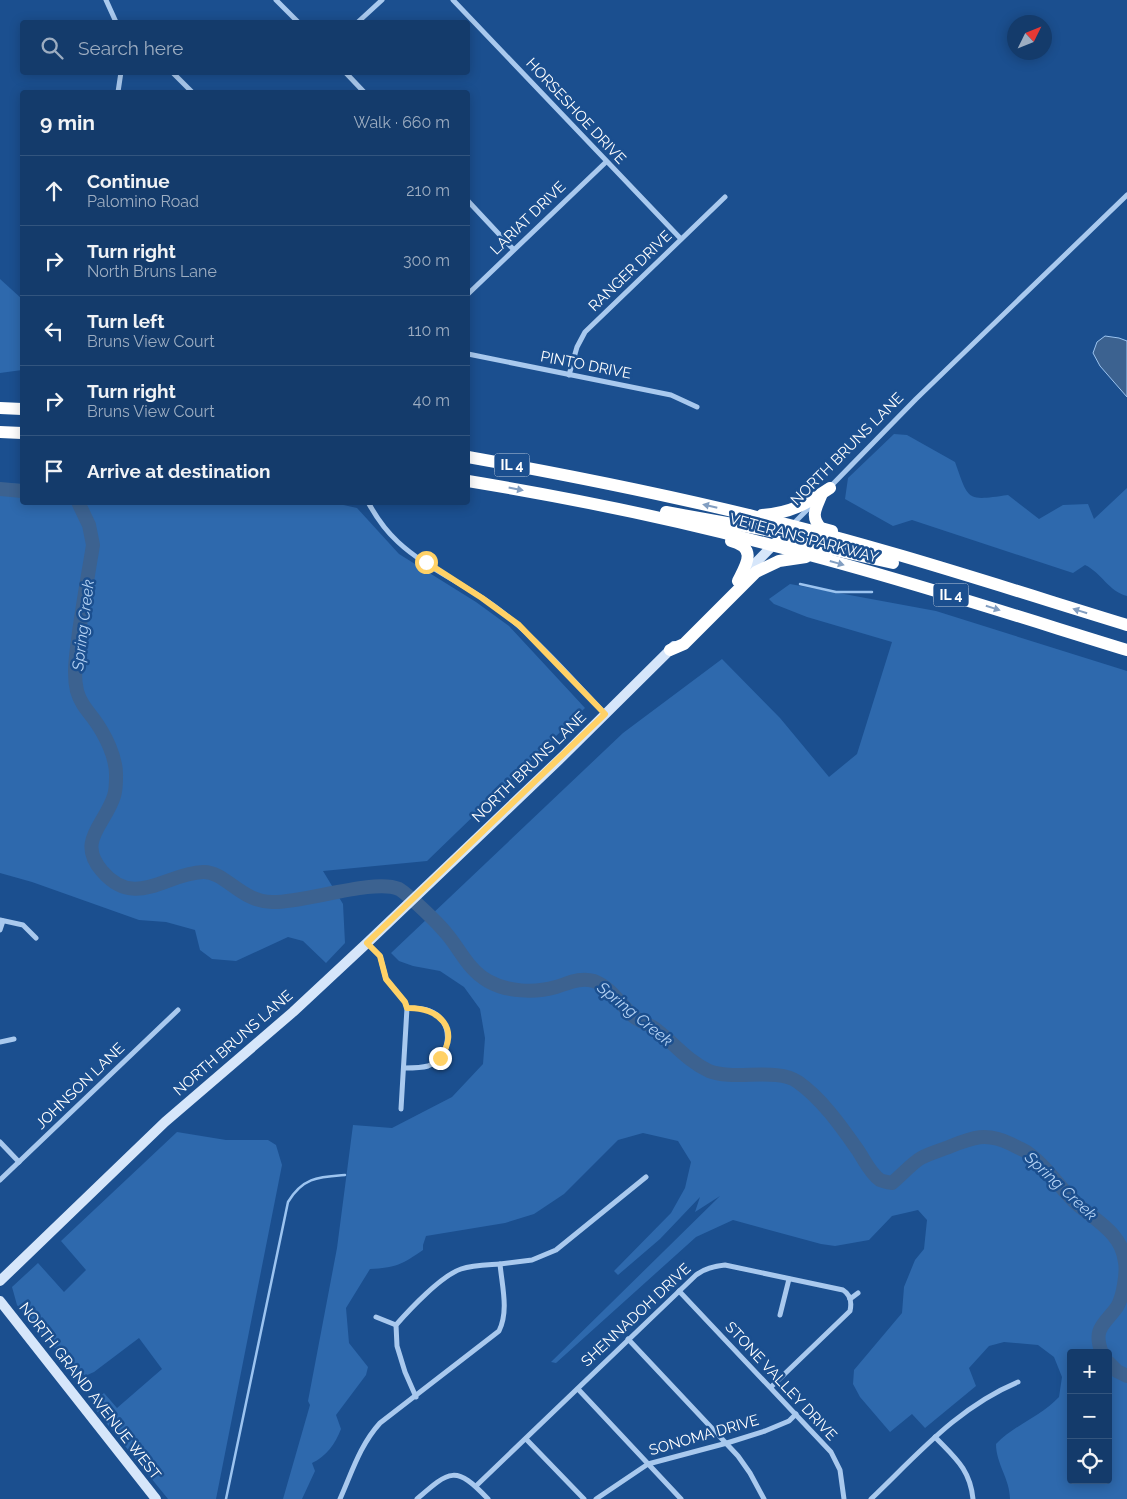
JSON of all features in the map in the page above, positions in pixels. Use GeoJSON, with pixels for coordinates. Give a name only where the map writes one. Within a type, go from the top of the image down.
{"type":"FeatureCollection","features":[{"type":"Feature","properties":{"kind":"highway"},"geometry":{"type":"LineString","coordinates":[[0,408],[20,409]]}},
{"type":"Feature","properties":{"kind":"highway"},"geometry":{"type":"LineString","coordinates":[[0,432],[20,433]]}},
{"type":"Feature","properties":{"kind":"highway","name":"VETERANS PARKWAY"},"geometry":{"type":"LineString","coordinates":[[470,457],[753,516],[928,564],[1127,625]]}},
{"type":"Feature","properties":{"kind":"highway"},"geometry":{"type":"LineString","coordinates":[[470,466],[557,474]]}},
{"type":"Feature","properties":{"kind":"highway","name":"VETERANS PARKWAY"},"geometry":{"type":"LineString","coordinates":[[470,481],[602,506],[773,545],[933,590],[1127,650]]}},
{"type":"Feature","properties":{"kind":"highway"},"geometry":{"type":"LineString","coordinates":[[753,516],[791,510],[826,492]]}},
{"type":"Feature","properties":{"kind":"highway"},"geometry":{"type":"LineString","coordinates":[[826,492],[814,516],[821,528],[907,552],[928,564]]}},
{"type":"Feature","properties":{"kind":"highway"},"geometry":{"type":"LineString","coordinates":[[602,506],[637,508],[777,532],[791,526]]}},
{"type":"Feature","properties":{"kind":"highway"},"geometry":{"type":"LineString","coordinates":[[621,510],[658,524],[735,542],[743,546],[748,553],[748,558],[738,581]]}},
{"type":"Feature","properties":{"kind":"highway"},"geometry":{"type":"LineString","coordinates":[[773,545],[786,540],[797,541],[926,570],[981,580]]}},
{"type":"Feature","properties":{"kind":"highway"},"geometry":{"type":"LineString","coordinates":[[670,650],[684,644],[763,567],[783,560],[818,557]]}},
{"type":"Feature","properties":{"kind":"main road","name":"NORTH BRUNS LANE"},"geometry":{"type":"LineString","coordinates":[[0,1281],[165,1122],[288,1017],[397,915],[670,650],[791,526]]}},
{"type":"Feature","properties":{"kind":"main road","name":"NORTH GRAND AVENUE WEST"},"geometry":{"type":"LineString","coordinates":[[0,1301],[156,1499]]}},
{"type":"Feature","properties":{"kind":"main road"},"geometry":{"type":"LineString","coordinates":[[0,1310],[12,1317]]}},
{"type":"Feature","properties":{"kind":"street"},"geometry":{"type":"LineString","coordinates":[[106,0],[115,20]]}},
{"type":"Feature","properties":{"kind":"street"},"geometry":{"type":"LineString","coordinates":[[276,0],[296,20]]}},
{"type":"Feature","properties":{"kind":"street"},"geometry":{"type":"LineString","coordinates":[[360,20],[382,0]]}},
{"type":"Feature","properties":{"kind":"street","name":"HORSESHOE DRIVE"},"geometry":{"type":"LineString","coordinates":[[453,0],[681,239]]}},
{"type":"Feature","properties":{"kind":"street"},"geometry":{"type":"LineString","coordinates":[[118,90],[121,75]]}},
{"type":"Feature","properties":{"kind":"street"},"geometry":{"type":"LineString","coordinates":[[175,75],[190,90]]}},
{"type":"Feature","properties":{"kind":"street"},"geometry":{"type":"LineString","coordinates":[[348,75],[362,90]]}},
{"type":"Feature","properties":{"kind":"street","name":"LARIAT DRIVE"},"geometry":{"type":"LineString","coordinates":[[470,292],[606,162]]}},
{"type":"Feature","properties":{"kind":"street","name":"NORTH BRUNS LANE"},"geometry":{"type":"LineString","coordinates":[[791,526],[916,400],[1127,195]]}},
{"type":"Feature","properties":{"kind":"street","name":"RANGER DRIVE"},"geometry":{"type":"LineString","coordinates":[[569,375],[577,347],[585,332],[725,197]]}},
{"type":"Feature","properties":{"kind":"street"},"geometry":{"type":"LineString","coordinates":[[470,204],[514,249]]}},
{"type":"Feature","properties":{"kind":"street","name":"PINTO DRIVE"},"geometry":{"type":"LineString","coordinates":[[470,354],[671,395],[697,407]]}},
{"type":"Feature","properties":{"kind":"street"},"geometry":{"type":"LineString","coordinates":[[370,505],[375,516],[397,542],[482,598],[519,625],[605,714]]}},
{"type":"Feature","properties":{"kind":"street"},"geometry":{"type":"LineString","coordinates":[[0,930],[1,920],[23,925],[36,938]]}},
{"type":"Feature","properties":{"kind":"street"},"geometry":{"type":"LineString","coordinates":[[367,943],[380,956],[386,979],[405,1002],[407,1008],[405,1068],[401,1109]]}},
{"type":"Feature","properties":{"kind":"street"},"geometry":{"type":"LineString","coordinates":[[405,1068],[426,1066],[434,1063],[444,1052],[448,1037],[444,1022],[431,1011],[407,1008]]}},
{"type":"Feature","properties":{"kind":"street","name":"JOHNSON LANE"},"geometry":{"type":"LineString","coordinates":[[0,1180],[178,1010]]}},
{"type":"Feature","properties":{"kind":"street"},"geometry":{"type":"LineString","coordinates":[[0,1042],[14,1039]]}},
{"type":"Feature","properties":{"kind":"street"},"geometry":{"type":"LineString","coordinates":[[0,1142],[19,1162]]}},
{"type":"Feature","properties":{"kind":"street"},"geometry":{"type":"LineString","coordinates":[[416,1397],[405,1372],[397,1346],[396,1325],[408,1311],[452,1274],[462,1269],[532,1260],[556,1250],[646,1177]]}},
{"type":"Feature","properties":{"kind":"street"},"geometry":{"type":"LineString","coordinates":[[340,1499],[362,1447],[380,1423],[499,1331],[503,1324],[505,1309],[500,1264]]}},
{"type":"Feature","properties":{"kind":"street","name":"SHENNADOH DRIVE"},"geometry":{"type":"LineString","coordinates":[[476,1486],[628,1339],[703,1270],[725,1265],[842,1290],[850,1298]]}},
{"type":"Feature","properties":{"kind":"street"},"geometry":{"type":"LineString","coordinates":[[780,1315],[789,1280]]}},
{"type":"Feature","properties":{"kind":"street","name":"STONE VALLEY DRIVE"},"geometry":{"type":"LineString","coordinates":[[679,1291],[831,1452],[840,1470],[844,1499]]}},
{"type":"Feature","properties":{"kind":"street"},"geometry":{"type":"LineString","coordinates":[[771,1387],[850,1311],[850,1298],[858,1293]]}},
{"type":"Feature","properties":{"kind":"street"},"geometry":{"type":"LineString","coordinates":[[376,1317],[396,1325]]}},
{"type":"Feature","properties":{"kind":"street"},"geometry":{"type":"LineString","coordinates":[[628,1339],[727,1443],[750,1473],[764,1499]]}},
{"type":"Feature","properties":{"kind":"street"},"geometry":{"type":"LineString","coordinates":[[871,1499],[958,1417],[997,1390],[1018,1382]]}},
{"type":"Feature","properties":{"kind":"street"},"geometry":{"type":"LineString","coordinates":[[578,1388],[681,1499]]}},
{"type":"Feature","properties":{"kind":"street","name":"SONOMA DRIVE"},"geometry":{"type":"LineString","coordinates":[[596,1499],[648,1464],[765,1431],[788,1421],[796,1414]]}},
{"type":"Feature","properties":{"kind":"street"},"geometry":{"type":"LineString","coordinates":[[935,1437],[962,1466],[972,1488],[973,1499]]}},
{"type":"Feature","properties":{"kind":"street"},"geometry":{"type":"LineString","coordinates":[[526,1438],[584,1499]]}},
{"type":"Feature","properties":{"kind":"street"},"geometry":{"type":"LineString","coordinates":[[417,1499],[445,1476],[451,1475],[461,1476],[468,1480],[488,1499]]}},
{"type":"Feature","properties":{"kind":"shaded area"},"geometry":{"type":"Polygon","coordinates":[[[0,279],[20,297],[20,370],[0,373],[0,279]]]}},
{"type":"Feature","properties":{"kind":"shaded area"},"geometry":{"type":"Polygon","coordinates":[[[1105,336],[1127,341],[1127,397],[1100,366],[1093,353],[1097,342],[1105,336]]]}},
{"type":"Feature","properties":{"kind":"shaded area"},"geometry":{"type":"Polygon","coordinates":[[[894,434],[907,435],[955,462],[963,484],[971,495],[984,498],[1008,495],[1039,519],[1063,505],[1088,504],[1094,519],[1127,488],[1127,596],[1120,594],[1091,568],[1085,565],[1073,573],[912,520],[893,526],[845,499],[848,478],[894,434]]]}},
{"type":"Feature","properties":{"kind":"shaded area"},"geometry":{"type":"Polygon","coordinates":[[[0,483],[20,484],[20,505],[344,505],[357,508],[399,554],[476,602],[509,626],[585,708],[427,861],[323,871],[343,904],[345,943],[326,963],[303,941],[288,937],[236,961],[212,959],[200,950],[195,930],[166,922],[139,920],[32,882],[0,873],[0,483]]]}},
{"type":"Feature","properties":{"kind":"shaded area"},"geometry":{"type":"Polygon","coordinates":[[[790,584],[936,611],[1127,671],[1127,1499],[1010,1499],[1008,1485],[998,1458],[996,1444],[1059,1397],[1062,1377],[1054,1357],[1038,1345],[1004,1342],[989,1346],[969,1368],[976,1386],[925,1428],[912,1414],[890,1432],[860,1397],[853,1384],[854,1370],[902,1313],[904,1287],[915,1260],[924,1249],[927,1220],[918,1210],[892,1216],[869,1240],[835,1246],[821,1244],[733,1220],[696,1237],[556,1363],[551,1362],[720,1196],[695,1212],[700,1197],[660,1239],[618,1275],[614,1271],[671,1213],[685,1188],[691,1162],[678,1141],[643,1133],[618,1140],[564,1194],[534,1214],[505,1223],[426,1236],[423,1250],[410,1259],[386,1268],[370,1269],[346,1308],[349,1343],[368,1367],[366,1375],[336,1415],[341,1429],[330,1449],[312,1463],[315,1471],[302,1499],[283,1499],[310,1405],[308,1401],[337,1248],[353,1125],[392,1128],[452,1097],[483,1064],[485,1038],[480,1009],[464,987],[440,971],[413,966],[399,961],[391,953],[623,733],[722,659],[780,718],[829,777],[857,754],[892,642],[807,617],[774,604],[769,599],[790,584]]]}},
{"type":"Feature","properties":{"kind":"shaded area"},"geometry":{"type":"Polygon","coordinates":[[[177,1132],[226,1140],[268,1140],[276,1145],[282,1165],[216,1499],[168,1499],[91,1404],[104,1393],[117,1408],[162,1369],[139,1338],[94,1372],[85,1376],[49,1343],[17,1305],[12,1287],[38,1263],[64,1292],[86,1270],[61,1241],[177,1132]]]}},
{"type":"Feature","properties":{"kind":"waterway","name":"Spring Creek"},"geometry":{"type":"LineString","coordinates":[[0,489],[20,491]]}},
{"type":"Feature","properties":{"kind":"waterway","name":"Spring Creek"},"geometry":{"type":"LineString","coordinates":[[79,505],[89,525],[93,545],[76,652],[76,685],[78,695],[106,739],[115,762],[116,786],[114,796],[92,842],[95,860],[102,871],[114,882],[126,888],[139,889],[189,874],[211,873],[219,876],[251,897],[261,901],[272,902],[373,887],[388,886],[399,889],[438,924],[475,971],[496,985],[530,991],[548,989],[579,980],[594,981],[610,991],[634,1017],[661,1033],[687,1057],[709,1071],[731,1075],[779,1075],[798,1082],[815,1096],[830,1113],[851,1140],[870,1170],[882,1181],[892,1183],[921,1158],[971,1139],[986,1137],[1011,1144],[1026,1152],[1042,1165],[1078,1205],[1108,1229],[1123,1252],[1125,1267],[1123,1291],[1117,1307],[1104,1322],[1099,1332],[1098,1338],[1100,1349]]}},
{"type":"Feature","properties":{"kind":"waterway"},"geometry":{"type":"LineString","coordinates":[[800,584],[836,592],[872,592]]}},
{"type":"Feature","properties":{"kind":"waterway"},"geometry":{"type":"LineString","coordinates":[[226,1499],[288,1202],[300,1188],[312,1180],[345,1175]]}},
{"type":"Feature","properties":{"kind":"waterway","name":"Spring Creek"},"geometry":{"type":"LineString","coordinates":[[1112,1366],[1127,1376]]}},
{"type":"Feature","properties":{"kind":"route"},"geometry":{"type":"LineString","coordinates":[[426,562],[500,610],[519,625],[605,714],[367,943],[380,956],[386,979],[405,1002],[407,1008],[431,1011],[444,1022],[448,1037],[447,1046],[440,1058]]}}]}
